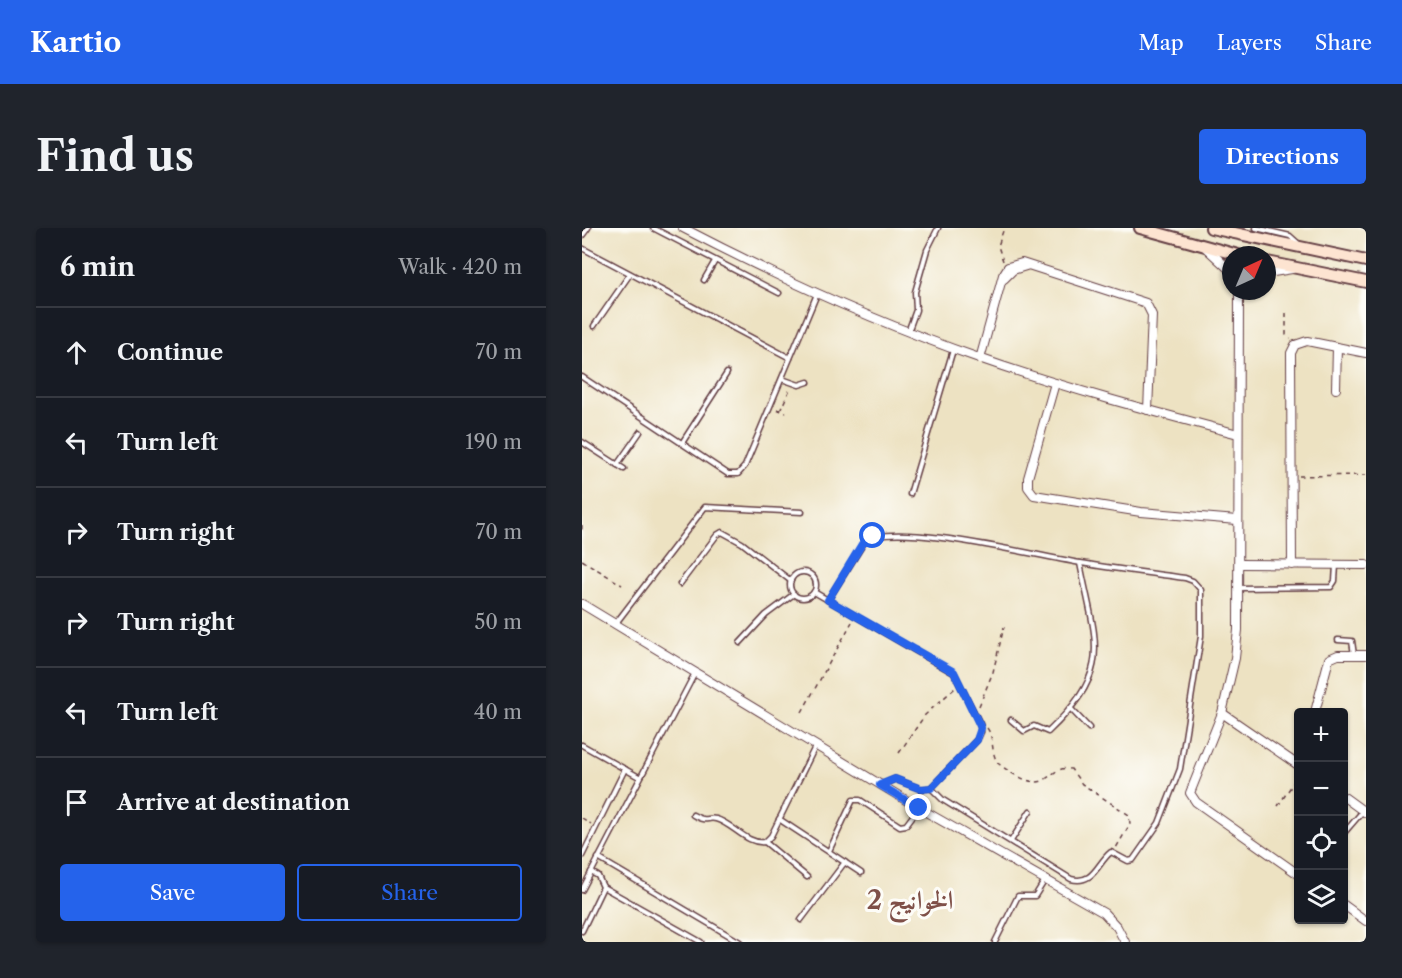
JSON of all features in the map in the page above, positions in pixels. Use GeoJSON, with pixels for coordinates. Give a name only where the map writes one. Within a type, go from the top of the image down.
{"type":"FeatureCollection","features":[{"type":"Feature","properties":{"kind":"street"},"geometry":{"type":"LineString","coordinates":[[683,228],[817,293],[908,332],[980,359],[1055,383],[1238,434]]}},
{"type":"Feature","properties":{"kind":"street"},"geometry":{"type":"LineString","coordinates":[[1140,228],[1222,251]]}},
{"type":"Feature","properties":{"kind":"street"},"geometry":{"type":"LineString","coordinates":[[1212,228],[1366,261]]}},
{"type":"Feature","properties":{"kind":"street"},"geometry":{"type":"LineString","coordinates":[[1204,246],[1222,263]]}},
{"type":"Feature","properties":{"kind":"street"},"geometry":{"type":"LineString","coordinates":[[980,359],[1001,283],[1008,267],[1017,263],[1030,266],[1143,301],[1149,306],[1148,410]]}},
{"type":"Feature","properties":{"kind":"street"},"geometry":{"type":"LineString","coordinates":[[1276,264],[1366,282]]}},
{"type":"Feature","properties":{"kind":"street"},"geometry":{"type":"LineString","coordinates":[[1001,283],[1013,270],[1030,266]]}},
{"type":"Feature","properties":{"kind":"street"},"geometry":{"type":"LineString","coordinates":[[1276,272],[1293,269]]}},
{"type":"Feature","properties":{"kind":"street"},"geometry":{"type":"LineString","coordinates":[[1240,300],[1237,520],[1240,564],[1235,658],[1222,713],[1191,785],[1191,796],[1294,870]]}},
{"type":"Feature","properties":{"kind":"street"},"geometry":{"type":"LineString","coordinates":[[1292,565],[1291,353],[1298,343],[1316,343],[1366,352]]}},
{"type":"Feature","properties":{"kind":"street"},"geometry":{"type":"LineString","coordinates":[[1292,367],[1300,349],[1316,343]]}},
{"type":"Feature","properties":{"kind":"street"},"geometry":{"type":"LineString","coordinates":[[1336,389],[1337,347]]}},
{"type":"Feature","properties":{"kind":"street"},"geometry":{"type":"LineString","coordinates":[[1055,383],[1031,471],[1028,487],[1034,495],[1141,512],[1237,520]]}},
{"type":"Feature","properties":{"kind":"street"},"geometry":{"type":"LineString","coordinates":[[1240,564],[1366,565]]}},
{"type":"Feature","properties":{"kind":"street"},"geometry":{"type":"LineString","coordinates":[[582,604],[815,747],[1109,917],[1125,942]]}},
{"type":"Feature","properties":{"kind":"street"},"geometry":{"type":"LineString","coordinates":[[1316,708],[1329,659],[1338,654],[1366,655]]}},
{"type":"Feature","properties":{"kind":"street"},"geometry":{"type":"LineString","coordinates":[[1222,713],[1294,759]]}},
{"type":"Feature","properties":{"kind":"street"},"geometry":{"type":"LineString","coordinates":[[1348,800],[1365,812]]}},
{"type":"Feature","properties":{"kind":"street"},"geometry":{"type":"LineString","coordinates":[[1348,908],[1366,921]]}},
{"type":"Feature","properties":{"kind":"lane"},"geometry":{"type":"LineString","coordinates":[[582,236],[588,228]]}},
{"type":"Feature","properties":{"kind":"lane"},"geometry":{"type":"LineString","coordinates":[[653,228],[779,293]]}},
{"type":"Feature","properties":{"kind":"lane"},"geometry":{"type":"LineString","coordinates":[[908,332],[916,310],[915,292],[927,250],[938,228]]}},
{"type":"Feature","properties":{"kind":"lane"},"geometry":{"type":"LineString","coordinates":[[1257,228],[1290,236],[1298,242],[1301,248]]}},
{"type":"Feature","properties":{"kind":"lane"},"geometry":{"type":"LineString","coordinates":[[582,248],[790,358]]}},
{"type":"Feature","properties":{"kind":"lane"},"geometry":{"type":"LineString","coordinates":[[704,280],[715,261]]}},
{"type":"Feature","properties":{"kind":"lane"},"geometry":{"type":"LineString","coordinates":[[594,326],[630,274]]}},
{"type":"Feature","properties":{"kind":"lane"},"geometry":{"type":"LineString","coordinates":[[582,377],[728,474],[738,474],[745,466],[817,293]]}},
{"type":"Feature","properties":{"kind":"lane"},"geometry":{"type":"LineString","coordinates":[[910,494],[954,349]]}},
{"type":"Feature","properties":{"kind":"lane"},"geometry":{"type":"LineString","coordinates":[[682,443],[727,373]]}},
{"type":"Feature","properties":{"kind":"lane"},"geometry":{"type":"LineString","coordinates":[[782,379],[792,383],[808,382]]}},
{"type":"Feature","properties":{"kind":"lane"},"geometry":{"type":"LineString","coordinates":[[617,465],[640,432]]}},
{"type":"Feature","properties":{"kind":"lane"},"geometry":{"type":"LineString","coordinates":[[582,442],[624,469]]}},
{"type":"Feature","properties":{"kind":"lane"},"geometry":{"type":"LineString","coordinates":[[615,624],[705,507],[802,512]]}},
{"type":"Feature","properties":{"kind":"lane"},"geometry":{"type":"LineString","coordinates":[[681,584],[717,535],[722,532],[742,543],[791,581],[794,594]]}},
{"type":"Feature","properties":{"kind":"lane"},"geometry":{"type":"LineString","coordinates":[[828,600],[862,544],[877,536],[936,538],[1189,579],[1199,586],[1202,593],[1201,636],[1176,784],[1159,822],[1134,859],[1128,861],[1114,852],[1109,853],[1091,877],[1079,881],[1071,879],[943,800],[931,788]]}},
{"type":"Feature","properties":{"kind":"lane"},"geometry":{"type":"LineString","coordinates":[[1011,720],[1024,731],[1034,726],[1046,733],[1071,709],[1090,680],[1095,657],[1094,634],[1080,563]]}},
{"type":"Feature","properties":{"kind":"lane"},"geometry":{"type":"LineString","coordinates":[[1239,588],[1331,587],[1335,581],[1336,565]]}},
{"type":"Feature","properties":{"kind":"lane"},"geometry":{"type":"LineString","coordinates":[[791,581],[798,573],[810,574],[815,580],[814,592],[806,598],[794,594]]}},
{"type":"Feature","properties":{"kind":"lane"},"geometry":{"type":"LineString","coordinates":[[814,592],[950,670],[957,676],[980,724],[981,732],[977,740],[931,788],[921,789],[895,779],[880,785]]}},
{"type":"Feature","properties":{"kind":"lane"},"geometry":{"type":"LineString","coordinates":[[740,643],[766,615],[794,594]]}},
{"type":"Feature","properties":{"kind":"lane"},"geometry":{"type":"LineString","coordinates":[[1338,640],[1352,641],[1354,655]]}},
{"type":"Feature","properties":{"kind":"lane"},"geometry":{"type":"LineString","coordinates":[[582,890],[695,672]]}},
{"type":"Feature","properties":{"kind":"lane"},"geometry":{"type":"LineString","coordinates":[[1071,709],[1089,728]]}},
{"type":"Feature","properties":{"kind":"lane"},"geometry":{"type":"LineString","coordinates":[[582,745],[639,777]]}},
{"type":"Feature","properties":{"kind":"lane"},"geometry":{"type":"LineString","coordinates":[[765,842],[815,747]]}},
{"type":"Feature","properties":{"kind":"lane"},"geometry":{"type":"LineString","coordinates":[[582,856],[625,769]]}},
{"type":"Feature","properties":{"kind":"lane"},"geometry":{"type":"LineString","coordinates":[[829,851],[853,800],[860,800],[900,826],[906,825],[919,808]]}},
{"type":"Feature","properties":{"kind":"lane"},"geometry":{"type":"LineString","coordinates":[[1011,841],[1030,811]]}},
{"type":"Feature","properties":{"kind":"lane"},"geometry":{"type":"LineString","coordinates":[[1348,829],[1365,812]]}},
{"type":"Feature","properties":{"kind":"lane"},"geometry":{"type":"LineString","coordinates":[[693,815],[705,821],[716,819],[756,842],[765,842],[807,877]]}},
{"type":"Feature","properties":{"kind":"lane"},"geometry":{"type":"LineString","coordinates":[[779,819],[861,873]]}},
{"type":"Feature","properties":{"kind":"lane"},"geometry":{"type":"LineString","coordinates":[[598,858],[740,942]]}},
{"type":"Feature","properties":{"kind":"lane"},"geometry":{"type":"LineString","coordinates":[[801,920],[845,862]]}},
{"type":"Feature","properties":{"kind":"lane"},"geometry":{"type":"LineString","coordinates":[[582,931],[603,887],[601,879],[591,872]]}},
{"type":"Feature","properties":{"kind":"lane"},"geometry":{"type":"LineString","coordinates":[[994,942],[1018,896],[1035,896],[1045,880]]}},
{"type":"Feature","properties":{"kind":"lane"},"geometry":{"type":"LineString","coordinates":[[603,887],[701,942]]}},
{"type":"Feature","properties":{"kind":"path"},"geometry":{"type":"LineString","coordinates":[[1004,228],[998,251],[1008,267]]}},
{"type":"Feature","properties":{"kind":"path"},"geometry":{"type":"LineString","coordinates":[[1286,313],[1286,334],[1298,343]]}},
{"type":"Feature","properties":{"kind":"path"},"geometry":{"type":"LineString","coordinates":[[780,411],[792,383]]}},
{"type":"Feature","properties":{"kind":"path"},"geometry":{"type":"LineString","coordinates":[[770,406],[786,413]]}},
{"type":"Feature","properties":{"kind":"path"},"geometry":{"type":"LineString","coordinates":[[1292,476],[1366,475]]}},
{"type":"Feature","properties":{"kind":"path"},"geometry":{"type":"LineString","coordinates":[[582,525],[582,533]]}},
{"type":"Feature","properties":{"kind":"path"},"geometry":{"type":"LineString","coordinates":[[582,560],[622,585]]}},
{"type":"Feature","properties":{"kind":"path"},"geometry":{"type":"LineString","coordinates":[[802,712],[856,615]]}},
{"type":"Feature","properties":{"kind":"path"},"geometry":{"type":"LineString","coordinates":[[974,715],[993,672],[1004,627]]}},
{"type":"Feature","properties":{"kind":"path"},"geometry":{"type":"LineString","coordinates":[[899,753],[931,708],[961,685]]}},
{"type":"Feature","properties":{"kind":"path"},"geometry":{"type":"LineString","coordinates":[[980,724],[991,733],[995,758],[1000,765],[1034,782],[1041,782],[1058,770],[1071,769],[1080,783],[1129,815],[1130,824],[1114,852]]}},
{"type":"Feature","properties":{"kind":"path"},"geometry":{"type":"LineString","coordinates":[[1278,806],[1294,783]]}},
{"type":"Feature","properties":{"kind":"path"},"geometry":{"type":"LineString","coordinates":[[582,818],[596,827]]}},
{"type":"Feature","properties":{"kind":"district","name":"الخوانيج 2"},"geometry":{"type":"Point","coordinates":[910,900]}},
{"type":"Feature","properties":{"kind":"route"},"geometry":{"type":"LineString","coordinates":[[873,536],[862,544],[828,600],[954,672],[960,680],[967,703],[981,728],[977,740],[931,788],[921,789],[895,779],[880,785],[919,808]]}}]}
